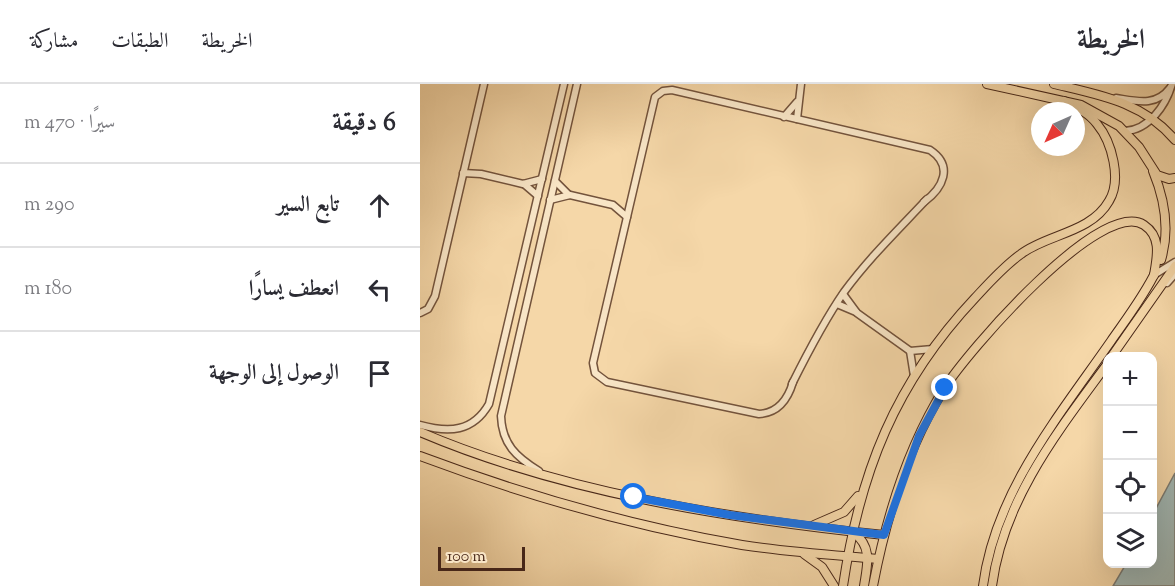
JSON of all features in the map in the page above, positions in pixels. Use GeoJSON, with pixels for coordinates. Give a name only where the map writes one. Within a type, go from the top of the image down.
{"type":"FeatureCollection","features":[{"type":"Feature","properties":{"kind":"main road"},"geometry":{"type":"LineString","coordinates":[[983,586],[992,543],[1024,468],[1154,275],[1164,250],[1166,224],[1162,198],[1154,171],[1139,147],[1125,131],[1094,110],[987,84]]}},
{"type":"Feature","properties":{"kind":"main road"},"geometry":{"type":"LineString","coordinates":[[1054,84],[1134,106],[1152,117],[1175,140]]}},
{"type":"Feature","properties":{"kind":"main road"},"geometry":{"type":"LineString","coordinates":[[843,586],[852,532],[863,488],[887,424],[933,348],[968,306],[1020,254],[1064,236],[1100,212],[1109,201],[1114,188],[1114,172],[1104,134],[1089,115],[1064,101]]}},
{"type":"Feature","properties":{"kind":"main road"},"geometry":{"type":"LineString","coordinates":[[1154,171],[1163,178],[1175,178]]}},
{"type":"Feature","properties":{"kind":"main road"},"geometry":{"type":"LineString","coordinates":[[873,586],[884,535],[912,453],[940,396],[977,345],[1022,296],[1072,253],[1108,227],[1123,221],[1139,222],[1152,232],[1158,248],[1154,275]]}},
{"type":"Feature","properties":{"kind":"main road"},"geometry":{"type":"LineString","coordinates":[[1115,352],[1175,264]]}},
{"type":"Feature","properties":{"kind":"main road"},"geometry":{"type":"LineString","coordinates":[[992,586],[999,548],[1028,480],[1046,449],[1103,369]]}},
{"type":"Feature","properties":{"kind":"main road"},"geometry":{"type":"LineString","coordinates":[[420,432],[486,458],[634,497],[730,515],[884,535]]}},
{"type":"Feature","properties":{"kind":"main road"},"geometry":{"type":"LineString","coordinates":[[420,456],[516,490],[631,522],[742,545],[878,559]]}},
{"type":"Feature","properties":{"kind":"main road"},"geometry":{"type":"LineString","coordinates":[[809,526],[825,522],[844,512],[863,488]]}},
{"type":"Feature","properties":{"kind":"main road"},"geometry":{"type":"LineString","coordinates":[[852,532],[865,544],[868,558],[864,586]]}},
{"type":"Feature","properties":{"kind":"main road"},"geometry":{"type":"LineString","coordinates":[[800,551],[822,567],[834,586]]}},
{"type":"Feature","properties":{"kind":"street"},"geometry":{"type":"LineString","coordinates":[[420,313],[431,305],[435,296],[484,84]]}},
{"type":"Feature","properties":{"kind":"street"},"geometry":{"type":"LineString","coordinates":[[420,425],[442,431],[461,429],[478,419],[489,404],[564,84]]}},
{"type":"Feature","properties":{"kind":"street"},"geometry":{"type":"LineString","coordinates":[[539,472],[510,449],[503,433],[501,416],[577,84]]}},
{"type":"Feature","properties":{"kind":"street"},"geometry":{"type":"LineString","coordinates":[[797,119],[797,101],[801,84]]}},
{"type":"Feature","properties":{"kind":"street"},"geometry":{"type":"LineString","coordinates":[[1111,98],[1146,102],[1161,97],[1172,85]]}},
{"type":"Feature","properties":{"kind":"street"},"geometry":{"type":"LineString","coordinates":[[1125,131],[1139,127],[1152,117],[1167,100],[1172,85]]}},
{"type":"Feature","properties":{"kind":"street"},"geometry":{"type":"LineString","coordinates":[[679,93],[930,150],[944,167],[942,184],[878,249],[843,294],[793,382],[775,405],[765,410],[748,412],[604,381],[596,376],[593,366],[630,206],[652,112],[660,97],[679,93]]}},
{"type":"Feature","properties":{"kind":"street"},"geometry":{"type":"LineString","coordinates":[[784,117],[797,101]]}},
{"type":"Feature","properties":{"kind":"street"},"geometry":{"type":"LineString","coordinates":[[466,162],[481,174]]}},
{"type":"Feature","properties":{"kind":"street"},"geometry":{"type":"LineString","coordinates":[[463,174],[481,174],[523,184],[538,196]]}},
{"type":"Feature","properties":{"kind":"street"},"geometry":{"type":"LineString","coordinates":[[523,184],[542,179]]}},
{"type":"Feature","properties":{"kind":"street"},"geometry":{"type":"LineString","coordinates":[[555,181],[570,195]]}},
{"type":"Feature","properties":{"kind":"street"},"geometry":{"type":"LineString","coordinates":[[550,200],[570,195],[613,205],[630,206]]}},
{"type":"Feature","properties":{"kind":"street"},"geometry":{"type":"LineString","coordinates":[[613,205],[627,217]]}},
{"type":"Feature","properties":{"kind":"street"},"geometry":{"type":"LineString","coordinates":[[1154,275],[1175,264]]}},
{"type":"Feature","properties":{"kind":"street"},"geometry":{"type":"LineString","coordinates":[[1156,294],[1175,274]]}},
{"type":"Feature","properties":{"kind":"street"},"geometry":{"type":"LineString","coordinates":[[843,294],[856,312]]}},
{"type":"Feature","properties":{"kind":"street"},"geometry":{"type":"LineString","coordinates":[[837,304],[856,312],[910,351],[933,348]]}},
{"type":"Feature","properties":{"kind":"street"},"geometry":{"type":"LineString","coordinates":[[910,351],[914,376]]}},
{"type":"Feature","properties":{"kind":"water"},"geometry":{"type":"Polygon","coordinates":[[[1175,473],[1175,586],[1113,586],[1124,568],[1157,568],[1157,507],[1175,473]]]}},
{"type":"Feature","properties":{"kind":"route"},"geometry":{"type":"LineString","coordinates":[[634,497],[730,515],[884,535],[919,436],[945,388]]}}]}
